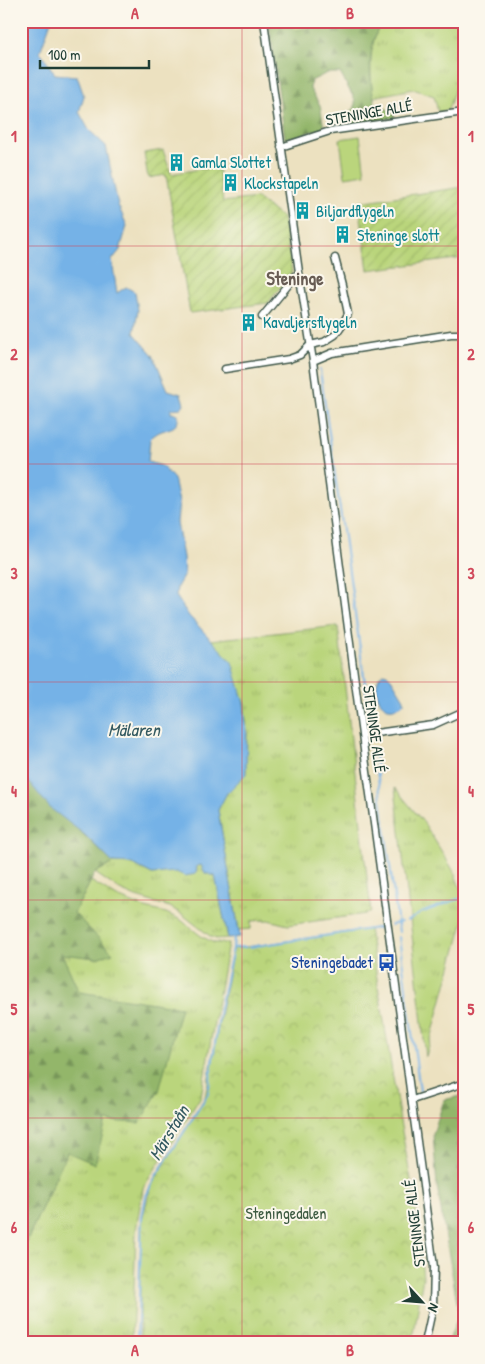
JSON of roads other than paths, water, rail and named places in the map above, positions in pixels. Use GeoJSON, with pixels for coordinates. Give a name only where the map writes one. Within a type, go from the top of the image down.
{"type":"FeatureCollection","features":[{"type":"Feature","properties":{"kind":"street","name":"STENINGE ALLÉ"},"geometry":{"type":"LineString","coordinates":[[264,21],[313,361],[434,1267],[433,1306],[426,1343]]}},
{"type":"Feature","properties":{"kind":"street","name":"STENINGE ALLÉ"},"geometry":{"type":"LineString","coordinates":[[281,147],[330,132],[464,112]]}},
{"type":"Feature","properties":{"kind":"street"},"geometry":{"type":"LineString","coordinates":[[225,369],[300,356],[310,345],[324,342],[335,335],[348,314],[335,258]]}},
{"type":"Feature","properties":{"kind":"street"},"geometry":{"type":"LineString","coordinates":[[262,317],[299,272]]}},
{"type":"Feature","properties":{"kind":"street"},"geometry":{"type":"LineString","coordinates":[[313,361],[332,353],[451,334],[464,334]]}},
{"type":"Feature","properties":{"kind":"street"},"geometry":{"type":"LineString","coordinates":[[362,735],[433,725],[464,711]]}},
{"type":"Feature","properties":{"kind":"street"},"geometry":{"type":"LineString","coordinates":[[412,1100],[464,1083]]}},
{"type":"Feature","properties":{"kind":"water","name":"Mälaren"},"geometry":{"type":"Polygon","coordinates":[[[21,21],[51,21],[40,52],[55,74],[77,76],[84,96],[79,112],[89,130],[106,146],[118,205],[127,226],[120,250],[112,260],[117,293],[126,287],[135,292],[138,310],[134,333],[153,355],[168,390],[181,394],[184,404],[181,408],[171,409],[171,413],[178,414],[175,426],[154,435],[150,439],[148,462],[162,466],[174,479],[179,502],[177,523],[184,575],[177,587],[176,596],[189,616],[232,662],[244,703],[247,732],[246,774],[227,793],[218,810],[240,937],[228,938],[215,876],[205,873],[201,865],[197,866],[196,874],[185,876],[176,872],[152,874],[133,864],[113,863],[85,835],[50,808],[21,774],[21,21]]]}},
{"type":"Feature","properties":{"kind":"water"},"geometry":{"type":"Polygon","coordinates":[[[383,673],[391,678],[404,699],[404,703],[400,706],[388,708],[380,701],[377,682],[383,673]]]}},
{"type":"Feature","properties":{"kind":"waterway"},"geometry":{"type":"LineString","coordinates":[[320,370],[371,725]]}},
{"type":"Feature","properties":{"kind":"waterway"},"geometry":{"type":"LineString","coordinates":[[374,748],[399,932]]}},
{"type":"Feature","properties":{"kind":"waterway"},"geometry":{"type":"LineString","coordinates":[[407,921],[423,912],[464,897]]}},
{"type":"Feature","properties":{"kind":"waterway"},"geometry":{"type":"LineString","coordinates":[[391,925],[401,922]]}},
{"type":"Feature","properties":{"kind":"waterway"},"geometry":{"type":"LineString","coordinates":[[249,947],[384,927]]}},
{"type":"Feature","properties":{"kind":"waterway","name":"Märstaån"},"geometry":{"type":"LineString","coordinates":[[137,1343],[142,1217],[146,1196],[156,1176],[208,1094],[220,1008],[234,937]]}},
{"type":"Feature","properties":{"kind":"waterway"},"geometry":{"type":"LineString","coordinates":[[399,937],[420,1091]]}},
{"type":"Feature","properties":{"kind":"waterway"},"geometry":{"type":"LineString","coordinates":[[233,948],[246,947]]}},
{"type":"Feature","properties":{"kind":"place","name":"Gamla Slottet"},"geometry":{"type":"Point","coordinates":[177,162]}},
{"type":"Feature","properties":{"kind":"place","name":"Klockstapeln"},"geometry":{"type":"Point","coordinates":[230,183]}},
{"type":"Feature","properties":{"kind":"place","name":"Biljardflygeln"},"geometry":{"type":"Point","coordinates":[302,211]}},
{"type":"Feature","properties":{"kind":"place","name":"Steninge slott"},"geometry":{"type":"Point","coordinates":[343,235]}},
{"type":"Feature","properties":{"kind":"place","name":"Kavaljersflygeln"},"geometry":{"type":"Point","coordinates":[249,322]}},
{"type":"Feature","properties":{"kind":"place","name":"Steningebadet"},"geometry":{"type":"Point","coordinates":[387,962]}},
{"type":"Feature","properties":{"kind":"district","name":"Steninge"},"geometry":{"type":"Point","coordinates":[295,279]}},
{"type":"Feature","properties":{"kind":"park label","name":"Steningedalen"},"geometry":{"type":"Point","coordinates":[286,1213]}}]}
